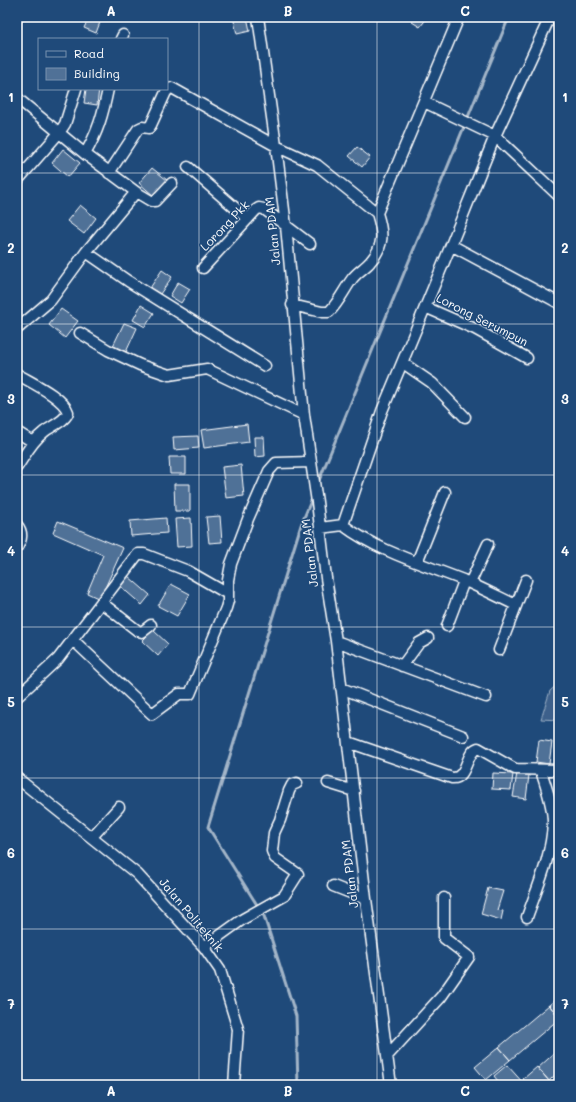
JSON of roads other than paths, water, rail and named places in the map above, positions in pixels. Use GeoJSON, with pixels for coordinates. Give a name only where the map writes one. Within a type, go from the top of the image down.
{"type":"FeatureCollection","features":[{"type":"Feature","properties":{"kind":"street","name":"Jalan PDAM"},"geometry":{"type":"LineString","coordinates":[[258,17],[286,226],[292,305],[304,415],[336,641],[366,899],[391,1085]]}},
{"type":"Feature","properties":{"kind":"street"},"geometry":{"type":"LineString","coordinates":[[377,213],[459,17]]}},
{"type":"Feature","properties":{"kind":"street"},"geometry":{"type":"LineString","coordinates":[[343,525],[382,411],[495,136],[550,17]]}},
{"type":"Feature","properties":{"kind":"street"},"geometry":{"type":"LineString","coordinates":[[110,173],[138,129],[142,127],[148,128],[151,125],[166,92],[170,88],[276,146],[317,165],[377,213],[382,228],[382,239],[379,248],[370,261],[352,279],[337,304],[329,312],[322,312],[292,305]]}},
{"type":"Feature","properties":{"kind":"street"},"geometry":{"type":"LineString","coordinates":[[17,181],[59,133],[64,124],[76,90]]}},
{"type":"Feature","properties":{"kind":"street"},"geometry":{"type":"LineString","coordinates":[[85,154],[95,136],[102,117],[108,90]]}},
{"type":"Feature","properties":{"kind":"street"},"geometry":{"type":"LineString","coordinates":[[17,98],[85,154],[136,192],[151,201],[155,201],[172,183]]}},
{"type":"Feature","properties":{"kind":"street"},"geometry":{"type":"LineString","coordinates":[[424,102],[495,136],[557,190]]}},
{"type":"Feature","properties":{"kind":"street"},"geometry":{"type":"LineString","coordinates":[[188,167],[248,219]]}},
{"type":"Feature","properties":{"kind":"street"},"geometry":{"type":"LineString","coordinates":[[17,329],[51,300],[86,252],[136,192]]}},
{"type":"Feature","properties":{"kind":"street","name":"Lorong Pkk"},"geometry":{"type":"LineString","coordinates":[[203,268],[256,210],[261,208],[286,226]]}},
{"type":"Feature","properties":{"kind":"street"},"geometry":{"type":"LineString","coordinates":[[286,226],[310,244]]}},
{"type":"Feature","properties":{"kind":"street"},"geometry":{"type":"LineString","coordinates":[[451,245],[559,303]]}},
{"type":"Feature","properties":{"kind":"street"},"geometry":{"type":"LineString","coordinates":[[86,252],[128,281],[265,366]]}},
{"type":"Feature","properties":{"kind":"street","name":"Lorong Serumpun"},"geometry":{"type":"LineString","coordinates":[[426,307],[475,329],[527,358]]}},
{"type":"Feature","properties":{"kind":"street"},"geometry":{"type":"LineString","coordinates":[[80,333],[108,350],[140,365],[169,375],[207,369],[304,415]]}},
{"type":"Feature","properties":{"kind":"street"},"geometry":{"type":"LineString","coordinates":[[403,363],[432,383],[465,417]]}},
{"type":"Feature","properties":{"kind":"street"},"geometry":{"type":"LineString","coordinates":[[17,374],[57,398],[67,408],[68,412],[64,418],[44,431],[33,442],[17,467]]}},
{"type":"Feature","properties":{"kind":"street"},"geometry":{"type":"LineString","coordinates":[[17,432],[33,442]]}},
{"type":"Feature","properties":{"kind":"street"},"geometry":{"type":"LineString","coordinates":[[73,640],[150,713],[153,714],[178,694],[190,694],[226,608],[231,564],[248,519],[271,467],[276,463],[282,462],[311,462]]}},
{"type":"Feature","properties":{"kind":"street"},"geometry":{"type":"LineString","coordinates":[[417,562],[445,492]]}},
{"type":"Feature","properties":{"kind":"street"},"geometry":{"type":"LineString","coordinates":[[17,525],[22,533],[22,538],[17,547]]}},
{"type":"Feature","properties":{"kind":"street"},"geometry":{"type":"LineString","coordinates":[[320,528],[343,525],[353,533],[368,541],[467,582],[516,605]]}},
{"type":"Feature","properties":{"kind":"street"},"geometry":{"type":"LineString","coordinates":[[447,626],[467,582],[488,544]]}},
{"type":"Feature","properties":{"kind":"street"},"geometry":{"type":"LineString","coordinates":[[17,697],[58,659],[102,603],[136,556],[140,553],[188,571],[228,594]]}},
{"type":"Feature","properties":{"kind":"street"},"geometry":{"type":"LineString","coordinates":[[499,650],[526,580]]}},
{"type":"Feature","properties":{"kind":"street"},"geometry":{"type":"LineString","coordinates":[[102,603],[138,632],[142,632],[151,625]]}},
{"type":"Feature","properties":{"kind":"street"},"geometry":{"type":"LineString","coordinates":[[402,666],[419,643],[428,638]]}},
{"type":"Feature","properties":{"kind":"street"},"geometry":{"type":"LineString","coordinates":[[336,641],[486,697]]}},
{"type":"Feature","properties":{"kind":"street"},"geometry":{"type":"LineString","coordinates":[[342,688],[463,736]]}},
{"type":"Feature","properties":{"kind":"street"},"geometry":{"type":"LineString","coordinates":[[348,742],[452,778],[457,778],[460,775],[471,754],[478,748],[511,768],[518,770],[559,770]]}},
{"type":"Feature","properties":{"kind":"street"},"geometry":{"type":"LineString","coordinates":[[527,918],[548,857],[556,822],[541,771]]}},
{"type":"Feature","properties":{"kind":"street","name":"Jalan Politeknik"},"geometry":{"type":"LineString","coordinates":[[17,778],[143,879],[204,947],[220,970],[238,1028],[234,1085]]}},
{"type":"Feature","properties":{"kind":"street"},"geometry":{"type":"LineString","coordinates":[[328,782],[354,791]]}},
{"type":"Feature","properties":{"kind":"street"},"geometry":{"type":"LineString","coordinates":[[204,947],[244,919],[279,900],[286,894],[298,874],[277,860],[272,854],[274,833],[292,785],[297,783]]}},
{"type":"Feature","properties":{"kind":"street"},"geometry":{"type":"LineString","coordinates":[[92,837],[119,807]]}},
{"type":"Feature","properties":{"kind":"street"},"geometry":{"type":"LineString","coordinates":[[333,886],[366,899]]}},
{"type":"Feature","properties":{"kind":"street"},"geometry":{"type":"LineString","coordinates":[[387,1056],[441,997],[469,957],[444,938],[444,898]]}},
{"type":"Feature","properties":{"kind":"waterway"},"geometry":{"type":"LineString","coordinates":[[318,483],[509,17]]}},
{"type":"Feature","properties":{"kind":"waterway"},"geometry":{"type":"LineString","coordinates":[[298,1085],[296,1016],[264,916],[208,827],[301,525],[313,496]]}}]}
